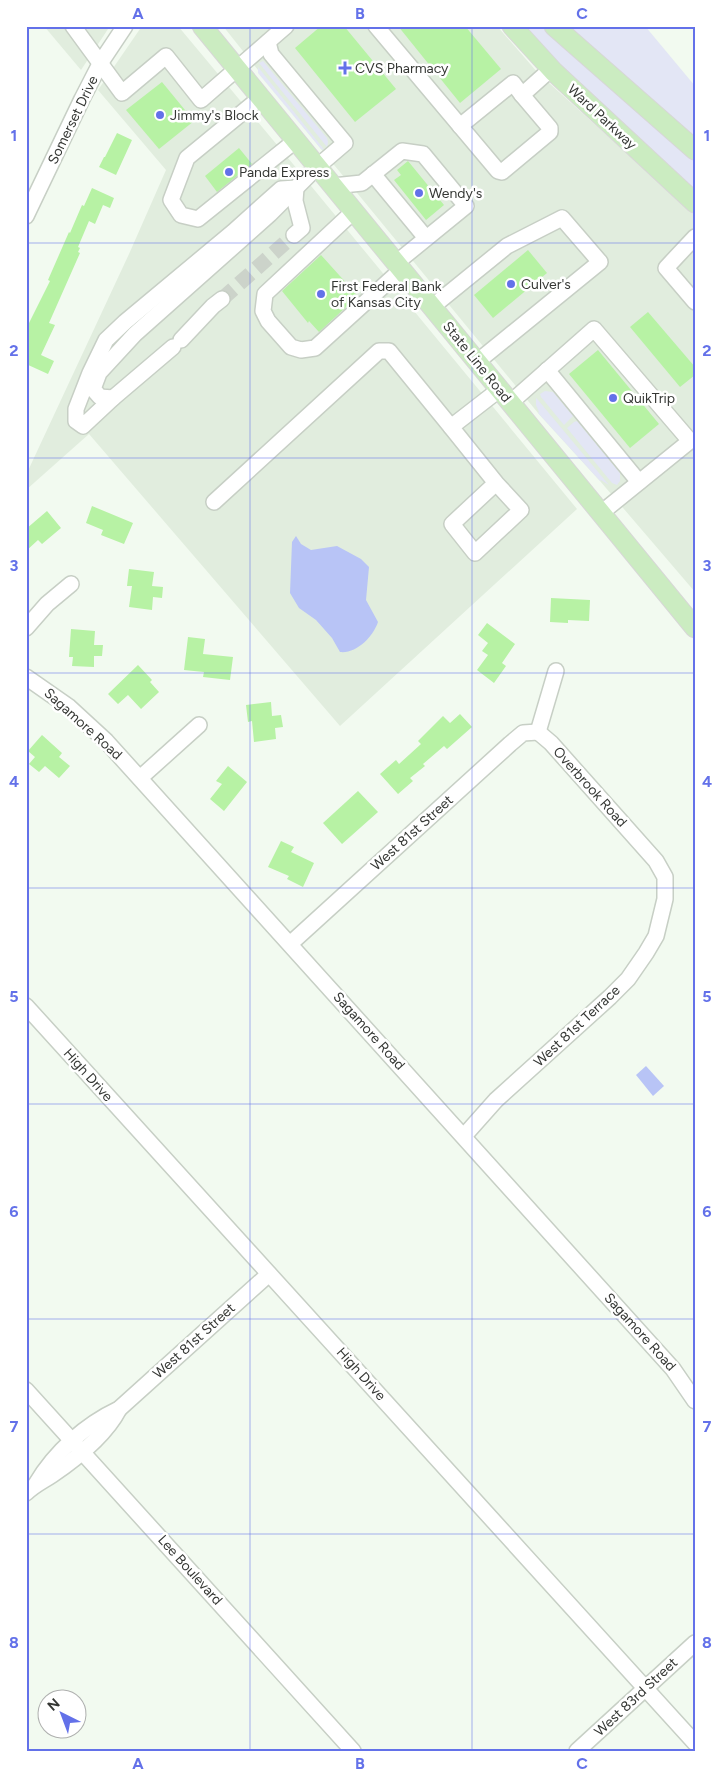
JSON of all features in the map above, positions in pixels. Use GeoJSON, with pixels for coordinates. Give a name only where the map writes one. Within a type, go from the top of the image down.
{"type":"FeatureCollection","features":[{"type":"Feature","properties":{"kind":"main road","name":"State Line Road"},"geometry":{"type":"LineString","coordinates":[[202,26],[695,628]]}},
{"type":"Feature","properties":{"kind":"main road","name":"Ward Parkway"},"geometry":{"type":"LineString","coordinates":[[512,26],[551,69],[695,204]]}},
{"type":"Feature","properties":{"kind":"main road"},"geometry":{"type":"LineString","coordinates":[[554,26],[695,150]]}},
{"type":"Feature","properties":{"kind":"street","name":"Somerset Drive"},"geometry":{"type":"LineString","coordinates":[[26,216],[101,62],[125,26]]}},
{"type":"Feature","properties":{"kind":"street"},"geometry":{"type":"LineString","coordinates":[[74,27],[122,93],[166,56],[201,100],[286,26]]}},
{"type":"Feature","properties":{"kind":"street"},"geometry":{"type":"LineString","coordinates":[[376,26],[496,170],[502,172],[550,132],[550,128],[518,89]]}},
{"type":"Feature","properties":{"kind":"street"},"geometry":{"type":"LineString","coordinates":[[113,398],[100,397],[93,389],[99,373],[135,334],[270,214],[317,167],[345,143],[271,54],[268,42]]}},
{"type":"Feature","properties":{"kind":"street"},"geometry":{"type":"LineString","coordinates":[[460,126],[551,69]]}},
{"type":"Feature","properties":{"kind":"street"},"geometry":{"type":"LineString","coordinates":[[260,98],[187,158],[171,200],[180,215],[198,219],[296,141]]}},
{"type":"Feature","properties":{"kind":"street"},"geometry":{"type":"LineString","coordinates":[[333,186],[362,183],[402,151],[423,154],[466,206],[426,238],[315,348],[301,350],[291,347],[268,321],[263,311],[265,294],[354,211]]}},
{"type":"Feature","properties":{"kind":"street"},"geometry":{"type":"LineString","coordinates":[[26,198],[47,172]]}},
{"type":"Feature","properties":{"kind":"street"},"geometry":{"type":"LineString","coordinates":[[374,174],[426,238]]}},
{"type":"Feature","properties":{"kind":"street"},"geometry":{"type":"LineString","coordinates":[[294,235],[302,228],[295,201],[296,188]]}},
{"type":"Feature","properties":{"kind":"street"},"geometry":{"type":"LineString","coordinates":[[222,299],[177,343],[83,426],[76,421],[76,409],[90,373],[106,340],[281,189],[296,188]]}},
{"type":"Feature","properties":{"kind":"street"},"geometry":{"type":"LineString","coordinates":[[270,214],[284,213],[301,219]]}},
{"type":"Feature","properties":{"kind":"street"},"geometry":{"type":"LineString","coordinates":[[432,307],[507,246],[562,218],[600,262],[477,362]]}},
{"type":"Feature","properties":{"kind":"street"},"geometry":{"type":"LineString","coordinates":[[695,237],[666,268],[695,302]]}},
{"type":"Feature","properties":{"kind":"street"},"geometry":{"type":"LineString","coordinates":[[451,427],[547,370],[594,329],[690,441],[601,513]]}},
{"type":"Feature","properties":{"kind":"street"},"geometry":{"type":"LineString","coordinates":[[214,502],[379,351],[389,351],[496,483],[521,510],[476,553],[452,524],[496,483]]}},
{"type":"Feature","properties":{"kind":"street"},"geometry":{"type":"LineString","coordinates":[[547,370],[639,482]]}},
{"type":"Feature","properties":{"kind":"street"},"geometry":{"type":"LineString","coordinates":[[26,628],[48,604],[71,584]]}},
{"type":"Feature","properties":{"kind":"street"},"geometry":{"type":"LineString","coordinates":[[538,732],[556,671]]}},
{"type":"Feature","properties":{"kind":"street","name":"Sagamore Road"},"geometry":{"type":"LineString","coordinates":[[26,676],[69,707],[106,741],[674,1369],[695,1401]]}},
{"type":"Feature","properties":{"kind":"street"},"geometry":{"type":"LineString","coordinates":[[140,778],[199,725]]}},
{"type":"Feature","properties":{"kind":"street","name":"Overbrook Road"},"geometry":{"type":"LineString","coordinates":[[538,732],[551,743],[656,860],[665,877],[665,898]]}},
{"type":"Feature","properties":{"kind":"street","name":"West 81st Street"},"geometry":{"type":"LineString","coordinates":[[290,944],[510,744],[523,733],[538,732]]}},
{"type":"Feature","properties":{"kind":"street","name":"West 81st Terrace"},"geometry":{"type":"LineString","coordinates":[[464,1136],[496,1100],[628,979],[656,936],[665,898]]}},
{"type":"Feature","properties":{"kind":"street","name":"High Drive"},"geometry":{"type":"LineString","coordinates":[[26,1006],[695,1743]]}},
{"type":"Feature","properties":{"kind":"street","name":"West 81st Street"},"geometry":{"type":"LineString","coordinates":[[31,1489],[83,1452],[112,1421],[119,1409],[269,1274]]}},
{"type":"Feature","properties":{"kind":"street","name":"Lee Boulevard"},"geometry":{"type":"LineString","coordinates":[[26,1390],[353,1751]]}},
{"type":"Feature","properties":{"kind":"street","name":"West 81st Street"},"geometry":{"type":"LineString","coordinates":[[31,1489],[45,1469],[72,1440],[105,1415],[119,1409]]}},
{"type":"Feature","properties":{"kind":"street","name":"West 83rd Street"},"geometry":{"type":"LineString","coordinates":[[577,1751],[695,1643]]}},
{"type":"Feature","properties":{"kind":"shaded area"},"geometry":{"type":"Polygon","coordinates":[[[44,26],[110,26],[81,70],[44,26]]]}},
{"type":"Feature","properties":{"kind":"shaded area"},"geometry":{"type":"Polygon","coordinates":[[[142,26],[178,26],[577,509],[340,726],[89,434],[26,490],[26,475],[166,170],[98,90],[142,26]]]}},
{"type":"Feature","properties":{"kind":"shaded area"},"geometry":{"type":"Polygon","coordinates":[[[223,26],[497,26],[538,73],[695,215],[695,592],[600,481],[538,413],[321,149],[223,26]]]}},
{"type":"Feature","properties":{"kind":"shaded area"},"geometry":{"type":"Polygon","coordinates":[[[523,26],[543,26],[575,58],[695,162],[695,191],[563,70],[523,26]]]}},
{"type":"Feature","properties":{"kind":"shaded area"},"geometry":{"type":"Polygon","coordinates":[[[567,26],[645,26],[695,86],[695,136],[613,69],[567,26]]]}},
{"type":"Feature","properties":{"kind":"shaded area"},"geometry":{"type":"Polygon","coordinates":[[[263,61],[327,138],[327,147],[259,63],[263,61]]]}},
{"type":"Feature","properties":{"kind":"shaded area"},"geometry":{"type":"Polygon","coordinates":[[[258,67],[324,150],[321,149],[258,73],[258,67]]]}},
{"type":"Feature","properties":{"kind":"shaded area"},"geometry":{"type":"Polygon","coordinates":[[[545,391],[553,392],[573,416],[564,425],[541,397],[540,394],[545,391]]]}},
{"type":"Feature","properties":{"kind":"shaded area"},"geometry":{"type":"Polygon","coordinates":[[[536,398],[609,485],[600,481],[538,413],[536,398]]]}},
{"type":"Feature","properties":{"kind":"shaded area"},"geometry":{"type":"Polygon","coordinates":[[[577,421],[620,473],[620,481],[617,485],[612,483],[567,428],[577,421]]]}},
{"type":"Feature","properties":{"kind":"water"},"geometry":{"type":"Polygon","coordinates":[[[296,536],[301,544],[311,550],[337,546],[361,559],[369,567],[366,600],[378,622],[368,639],[358,647],[346,652],[340,652],[332,638],[316,620],[299,608],[290,593],[292,542],[296,536]]]}},
{"type":"Feature","properties":{"kind":"water"},"geometry":{"type":"Polygon","coordinates":[[[646,1066],[664,1086],[653,1096],[636,1075],[646,1066]]]}},
{"type":"Feature","properties":{"kind":"building","name":"CVS Pharmacy"},"geometry":{"type":"Polygon","coordinates":[[[321,26],[344,26],[396,89],[355,122],[295,48],[321,26]]]}},
{"type":"Feature","properties":{"kind":"building"},"geometry":{"type":"Polygon","coordinates":[[[398,26],[465,26],[501,69],[460,103],[398,26]]]}},
{"type":"Feature","properties":{"kind":"building","name":"Jimmy's Block"},"geometry":{"type":"Polygon","coordinates":[[[162,82],[194,121],[159,149],[126,110],[162,82]]]}},
{"type":"Feature","properties":{"kind":"building"},"geometry":{"type":"Polygon","coordinates":[[[117,133],[132,140],[116,175],[99,167],[117,133]]]}},
{"type":"Feature","properties":{"kind":"building","name":"Panda Express"},"geometry":{"type":"Polygon","coordinates":[[[239,148],[252,164],[217,192],[205,176],[239,148]]]}},
{"type":"Feature","properties":{"kind":"building","name":"Wendy's"},"geometry":{"type":"Polygon","coordinates":[[[408,161],[444,205],[426,220],[394,180],[401,175],[397,170],[408,161]]]}},
{"type":"Feature","properties":{"kind":"building"},"geometry":{"type":"Polygon","coordinates":[[[92,188],[114,198],[110,208],[103,205],[95,224],[89,221],[78,247],[80,248],[78,252],[80,253],[49,323],[55,325],[41,355],[54,361],[48,374],[26,364],[26,329],[50,281],[48,280],[69,232],[92,188]]]}},
{"type":"Feature","properties":{"kind":"building","name":"Culver's"},"geometry":{"type":"Polygon","coordinates":[[[528,250],[547,273],[493,318],[474,295],[528,250]]]}},
{"type":"Feature","properties":{"kind":"building"},"geometry":{"type":"Polygon","coordinates":[[[321,255],[358,296],[319,332],[309,321],[308,323],[282,291],[321,255]]]}},
{"type":"Feature","properties":{"kind":"building"},"geometry":{"type":"Polygon","coordinates":[[[648,312],[695,367],[695,375],[680,387],[630,327],[648,312]]]}},
{"type":"Feature","properties":{"kind":"building"},"geometry":{"type":"Polygon","coordinates":[[[598,350],[659,424],[630,448],[569,374],[598,350]]]}},
{"type":"Feature","properties":{"kind":"building"},"geometry":{"type":"Polygon","coordinates":[[[92,506],[133,523],[124,544],[101,535],[103,530],[86,523],[92,506]]]}},
{"type":"Feature","properties":{"kind":"building"},"geometry":{"type":"Polygon","coordinates":[[[47,511],[61,528],[42,544],[38,540],[26,551],[26,529],[47,511]]]}},
{"type":"Feature","properties":{"kind":"building"},"geometry":{"type":"Polygon","coordinates":[[[129,569],[154,572],[152,586],[163,587],[162,598],[153,597],[152,610],[129,607],[132,586],[127,586],[129,569]]]}},
{"type":"Feature","properties":{"kind":"building"},"geometry":{"type":"Polygon","coordinates":[[[551,598],[590,600],[589,621],[568,620],[568,623],[550,622],[551,598]]]}},
{"type":"Feature","properties":{"kind":"building"},"geometry":{"type":"Polygon","coordinates":[[[487,623],[515,644],[502,663],[506,666],[494,683],[477,670],[488,655],[482,651],[488,643],[478,635],[487,623]]]}},
{"type":"Feature","properties":{"kind":"building"},"geometry":{"type":"Polygon","coordinates":[[[71,629],[95,631],[94,645],[103,645],[102,656],[94,656],[94,667],[72,666],[73,657],[69,657],[71,629]]]}},
{"type":"Feature","properties":{"kind":"building"},"geometry":{"type":"Polygon","coordinates":[[[188,637],[205,639],[203,654],[233,657],[230,680],[203,677],[204,672],[184,670],[188,637]]]}},
{"type":"Feature","properties":{"kind":"building"},"geometry":{"type":"Polygon","coordinates":[[[138,665],[152,680],[150,682],[159,692],[141,709],[128,695],[118,704],[108,694],[138,665]]]}},
{"type":"Feature","properties":{"kind":"building"},"geometry":{"type":"Polygon","coordinates":[[[271,702],[272,716],[281,715],[283,727],[275,728],[276,739],[254,742],[252,721],[248,722],[246,705],[271,702]]]}},
{"type":"Feature","properties":{"kind":"building"},"geometry":{"type":"Polygon","coordinates":[[[460,714],[472,727],[447,749],[444,746],[423,764],[425,766],[410,778],[413,781],[398,794],[380,774],[396,760],[399,764],[421,744],[418,741],[443,716],[450,723],[460,714]]]}},
{"type":"Feature","properties":{"kind":"building"},"geometry":{"type":"Polygon","coordinates":[[[42,735],[62,753],[59,757],[70,766],[59,778],[45,766],[39,772],[29,764],[35,757],[28,751],[42,735]]]}},
{"type":"Feature","properties":{"kind":"building"},"geometry":{"type":"Polygon","coordinates":[[[228,766],[247,782],[224,811],[210,799],[222,784],[216,781],[228,766]]]}},
{"type":"Feature","properties":{"kind":"building"},"geometry":{"type":"Polygon","coordinates":[[[358,791],[378,812],[342,844],[323,823],[358,791]]]}},
{"type":"Feature","properties":{"kind":"building"},"geometry":{"type":"Polygon","coordinates":[[[281,841],[294,847],[291,852],[314,863],[303,887],[287,879],[289,876],[268,867],[281,841]]]}},
{"type":"Feature","properties":{"kind":"tunnel"},"geometry":{"type":"LineString","coordinates":[[222,299],[294,235]]}},
{"type":"Feature","properties":{"kind":"place","name":"CVS Pharmacy"},"geometry":{"type":"Point","coordinates":[345,68]}},
{"type":"Feature","properties":{"kind":"place","name":"Jimmy's Block"},"geometry":{"type":"Point","coordinates":[160,115]}},
{"type":"Feature","properties":{"kind":"place","name":"Panda Express"},"geometry":{"type":"Point","coordinates":[229,172]}},
{"type":"Feature","properties":{"kind":"place","name":"Wendy's"},"geometry":{"type":"Point","coordinates":[419,193]}},
{"type":"Feature","properties":{"kind":"place","name":"Culver's"},"geometry":{"type":"Point","coordinates":[511,284]}},
{"type":"Feature","properties":{"kind":"place","name":"First Federal Bank of Kansas City"},"geometry":{"type":"Point","coordinates":[321,294]}},
{"type":"Feature","properties":{"kind":"place","name":"QuikTrip"},"geometry":{"type":"Point","coordinates":[613,398]}}]}
